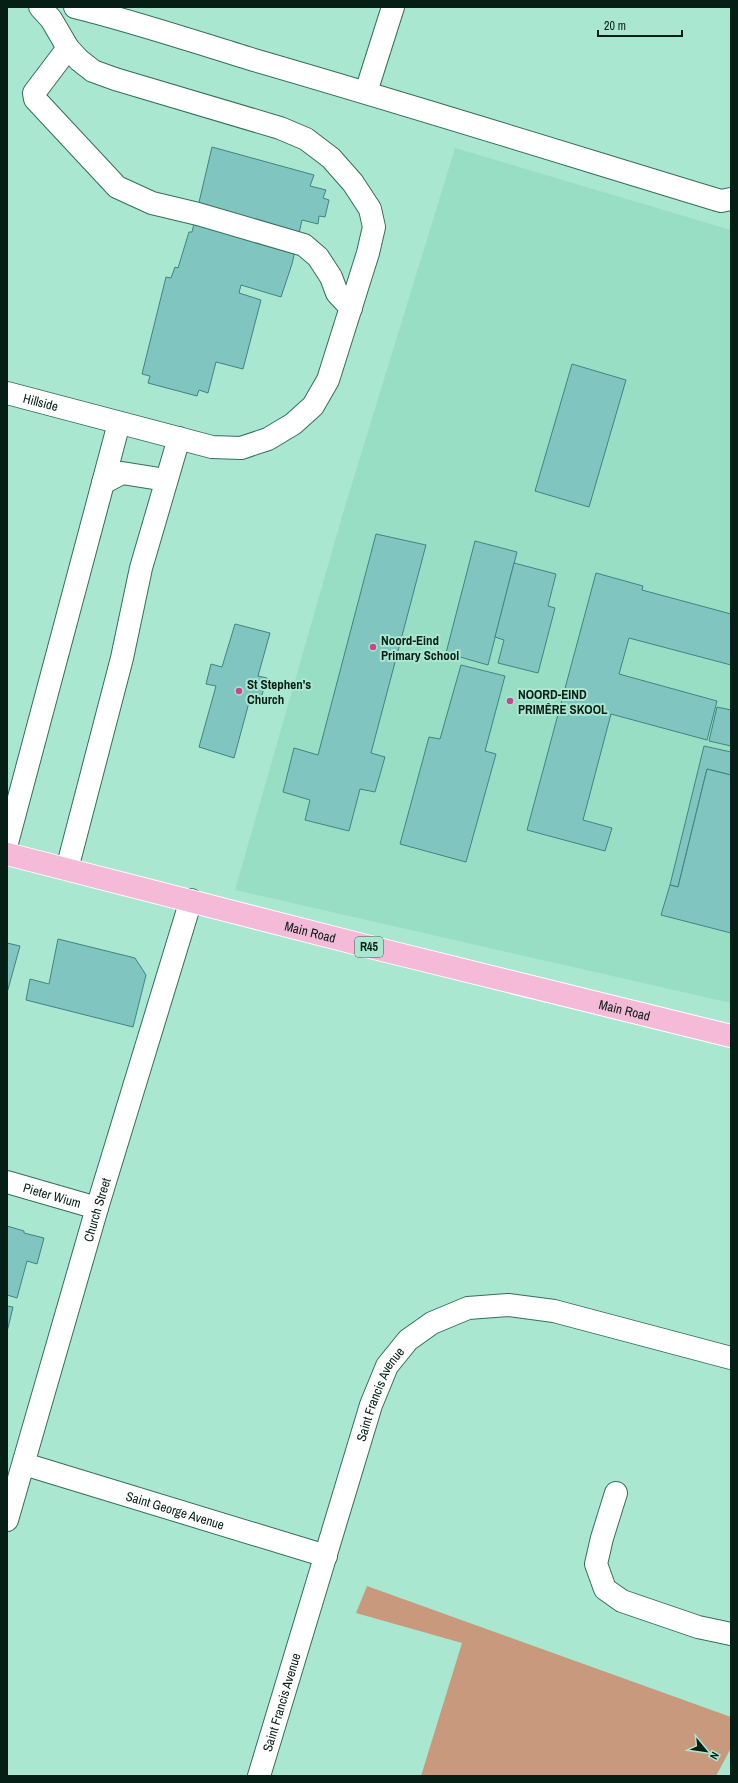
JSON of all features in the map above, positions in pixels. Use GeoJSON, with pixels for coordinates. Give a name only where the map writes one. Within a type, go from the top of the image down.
{"type":"FeatureCollection","features":[{"type":"Feature","properties":{"kind":"main road","name":"Main Road"},"geometry":{"type":"LineString","coordinates":[[7,854],[370,947],[731,1036]]}},
{"type":"Feature","properties":{"kind":"street","name":"Hillside"},"geometry":{"type":"LineString","coordinates":[[7,393],[212,447],[241,448],[268,439],[293,424],[313,406],[328,380],[368,253],[374,227],[370,209],[353,183],[331,158],[306,139],[280,128],[115,80],[94,71],[79,60],[68,48],[51,19],[40,7]]}},
{"type":"Feature","properties":{"kind":"street"},"geometry":{"type":"LineString","coordinates":[[76,7],[118,17],[184,39],[366,92],[722,201],[731,199]]}},
{"type":"Feature","properties":{"kind":"street"},"geometry":{"type":"LineString","coordinates":[[366,92],[392,7]]}},
{"type":"Feature","properties":{"kind":"street"},"geometry":{"type":"LineString","coordinates":[[68,48],[34,93],[35,99],[117,187],[152,202],[304,245],[318,257],[331,277],[337,293],[350,308]]}},
{"type":"Feature","properties":{"kind":"street"},"geometry":{"type":"LineString","coordinates":[[7,843],[119,423]]}},
{"type":"Feature","properties":{"kind":"street"},"geometry":{"type":"LineString","coordinates":[[67,869],[122,658],[141,568],[179,438]]}},
{"type":"Feature","properties":{"kind":"street"},"geometry":{"type":"LineString","coordinates":[[103,483],[122,473],[166,480]]}},
{"type":"Feature","properties":{"kind":"street","name":"Church Street"},"geometry":{"type":"LineString","coordinates":[[7,1520],[97,1208],[191,900]]}},
{"type":"Feature","properties":{"kind":"street","name":"Pieter Wium"},"geometry":{"type":"LineString","coordinates":[[7,1182],[97,1208]]}},
{"type":"Feature","properties":{"kind":"street","name":"Saint Francis Avenue"},"geometry":{"type":"LineString","coordinates":[[259,1776],[371,1405],[387,1366],[408,1340],[432,1323],[468,1308],[508,1305],[554,1311],[731,1358]]}},
{"type":"Feature","properties":{"kind":"street","name":"Saint George Avenue"},"geometry":{"type":"LineString","coordinates":[[24,1464],[326,1556]]}},
{"type":"Feature","properties":{"kind":"street"},"geometry":{"type":"LineString","coordinates":[[616,1493],[602,1538],[596,1564],[605,1589],[622,1601],[698,1626],[731,1634]]}},
{"type":"Feature","properties":{"kind":"shaded area","name":"NOORD-EIND PRIMÊRE SKOOL"},"geometry":{"type":"Polygon","coordinates":[[[455,148],[731,230],[731,1003],[235,890],[343,513],[455,148]]]}},
{"type":"Feature","properties":{"kind":"shaded area"},"geometry":{"type":"Polygon","coordinates":[[[367,1586],[731,1717],[731,1748],[716,1776],[421,1776],[462,1643],[356,1613],[367,1586]]]}},
{"type":"Feature","properties":{"kind":"building"},"geometry":{"type":"Polygon","coordinates":[[[212,147],[314,175],[310,186],[326,190],[323,198],[329,200],[325,217],[319,216],[318,224],[302,220],[292,264],[281,297],[241,285],[239,293],[261,300],[243,369],[216,362],[208,393],[199,390],[197,396],[148,383],[150,376],[142,374],[166,277],[171,278],[175,267],[178,268],[189,232],[192,232],[212,147]]]}},
{"type":"Feature","properties":{"kind":"building"},"geometry":{"type":"Polygon","coordinates":[[[572,364],[626,380],[589,507],[535,491],[572,364]]]}},
{"type":"Feature","properties":{"kind":"building","name":"Noord-Eind Primary School"},"geometry":{"type":"Polygon","coordinates":[[[376,534],[426,545],[371,753],[385,757],[375,792],[360,789],[349,831],[305,820],[310,800],[283,792],[294,748],[318,755],[376,534]]]}},
{"type":"Feature","properties":{"kind":"building","name":"Noord-Eind Primary School"},"geometry":{"type":"Polygon","coordinates":[[[475,541],[517,552],[488,665],[446,653],[475,541]]]}},
{"type":"Feature","properties":{"kind":"building"},"geometry":{"type":"Polygon","coordinates":[[[514,563],[556,574],[548,606],[555,608],[538,673],[498,663],[504,640],[495,637],[514,563]]]}},
{"type":"Feature","properties":{"kind":"building"},"geometry":{"type":"Polygon","coordinates":[[[596,573],[643,586],[642,590],[731,614],[731,665],[629,638],[619,674],[717,701],[707,740],[611,714],[583,820],[612,828],[605,851],[527,830],[596,573]]]}},
{"type":"Feature","properties":{"kind":"building","name":"St Stephen's Church"},"geometry":{"type":"Polygon","coordinates":[[[235,624],[270,633],[258,676],[267,678],[261,698],[251,695],[234,758],[199,747],[216,686],[206,684],[211,664],[222,667],[235,624]]]}},
{"type":"Feature","properties":{"kind":"building","name":"Noord-Eind Primary School"},"geometry":{"type":"Polygon","coordinates":[[[461,665],[505,676],[485,751],[496,754],[466,862],[400,844],[429,737],[440,739],[461,665]]]}},
{"type":"Feature","properties":{"kind":"building"},"geometry":{"type":"Polygon","coordinates":[[[717,707],[731,710],[731,746],[709,741],[717,707]]]}},
{"type":"Feature","properties":{"kind":"building"},"geometry":{"type":"Polygon","coordinates":[[[704,746],[731,752],[731,775],[707,769],[678,887],[670,885],[704,746]]]}},
{"type":"Feature","properties":{"kind":"building"},"geometry":{"type":"Polygon","coordinates":[[[707,769],[731,775],[731,933],[661,915],[670,885],[678,887],[707,769]]]}},
{"type":"Feature","properties":{"kind":"building"},"geometry":{"type":"Polygon","coordinates":[[[58,939],[135,958],[146,975],[133,1027],[26,1000],[30,979],[49,984],[58,939]]]}},
{"type":"Feature","properties":{"kind":"building"},"geometry":{"type":"Polygon","coordinates":[[[7,943],[20,946],[7,993],[7,943]]]}},
{"type":"Feature","properties":{"kind":"building"},"geometry":{"type":"Polygon","coordinates":[[[7,1226],[24,1231],[24,1233],[44,1238],[37,1264],[27,1261],[17,1298],[7,1295],[7,1226]]]}},
{"type":"Feature","properties":{"kind":"building"},"geometry":{"type":"Polygon","coordinates":[[[7,1306],[13,1307],[7,1332],[7,1306]]]}},
{"type":"Feature","properties":{"kind":"place","name":"Noord-Eind Primary School"},"geometry":{"type":"Point","coordinates":[373,647]}},
{"type":"Feature","properties":{"kind":"place","name":"St Stephen's Church"},"geometry":{"type":"Point","coordinates":[239,691]}},
{"type":"Feature","properties":{"kind":"place","name":"NOORD-EIND PRIMÊRE SKOOL"},"geometry":{"type":"Point","coordinates":[510,701]}}]}
